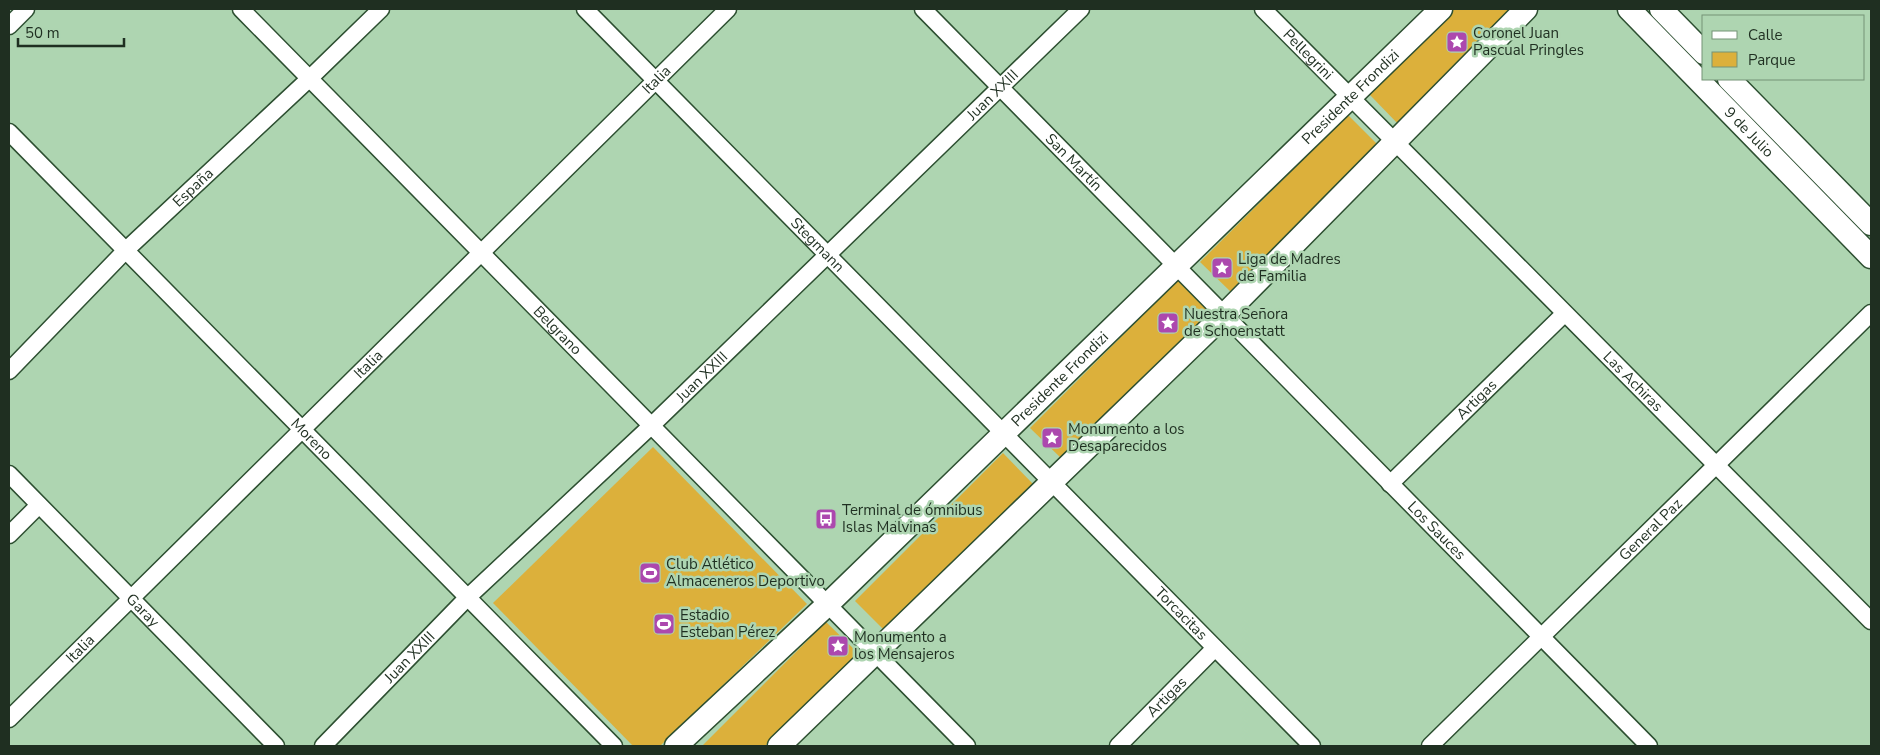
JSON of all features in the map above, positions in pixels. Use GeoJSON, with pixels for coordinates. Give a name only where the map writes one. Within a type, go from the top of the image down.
{"type":"FeatureCollection","features":[{"type":"Feature","properties":{"kind":"main road","name":"Presidente Frondizi"},"geometry":{"type":"LineString","coordinates":[[676,746],[827,605],[1002,433],[1441,9]]}},
{"type":"Feature","properties":{"kind":"main road"},"geometry":{"type":"LineString","coordinates":[[779,746],[1224,315],[1526,9]]}},
{"type":"Feature","properties":{"kind":"main road","name":"9 de Julio"},"geometry":{"type":"LineString","coordinates":[[1629,9],[1871,256]]}},
{"type":"Feature","properties":{"kind":"main road"},"geometry":{"type":"LineString","coordinates":[[1661,9],[1702,51]]}},
{"type":"Feature","properties":{"kind":"main road","name":"9 de Julio"},"geometry":{"type":"LineString","coordinates":[[1730,80],[1871,224]]}},
{"type":"Feature","properties":{"kind":"main road"},"geometry":{"type":"LineString","coordinates":[[1746,129],[1762,112]]}},
{"type":"Feature","properties":{"kind":"street"},"geometry":{"type":"LineString","coordinates":[[9,26],[26,9]]}},
{"type":"Feature","properties":{"kind":"street","name":"Belgrano"},"geometry":{"type":"LineString","coordinates":[[240,9],[967,746]]}},
{"type":"Feature","properties":{"kind":"street","name":"España"},"geometry":{"type":"LineString","coordinates":[[9,371],[126,250],[381,9]]}},
{"type":"Feature","properties":{"kind":"street","name":"Stegmann"},"geometry":{"type":"LineString","coordinates":[[586,9],[1050,482]]}},
{"type":"Feature","properties":{"kind":"street","name":"Italia"},"geometry":{"type":"LineString","coordinates":[[9,719],[728,9]]}},
{"type":"Feature","properties":{"kind":"street","name":"San Martín"},"geometry":{"type":"LineString","coordinates":[[923,9],[1224,315]]}},
{"type":"Feature","properties":{"kind":"street","name":"Juan XXIII"},"geometry":{"type":"LineString","coordinates":[[323,746],[468,597],[651,426],[826,254],[1081,9]]}},
{"type":"Feature","properties":{"kind":"street","name":"Pellegrini"},"geometry":{"type":"LineString","coordinates":[[1263,9],[1396,142]]}},
{"type":"Feature","properties":{"kind":"street","name":"Moreno"},"geometry":{"type":"LineString","coordinates":[[9,132],[614,746]]}},
{"type":"Feature","properties":{"kind":"street","name":"Las Achiras"},"geometry":{"type":"LineString","coordinates":[[1396,142],[1564,314],[1871,622]]}},
{"type":"Feature","properties":{"kind":"street","name":"General Paz"},"geometry":{"type":"LineString","coordinates":[[1430,746],[1871,313]]}},
{"type":"Feature","properties":{"kind":"street","name":"Artigas"},"geometry":{"type":"LineString","coordinates":[[1390,484],[1564,314]]}},
{"type":"Feature","properties":{"kind":"street","name":"Los Sauces"},"geometry":{"type":"LineString","coordinates":[[1224,315],[1649,746]]}},
{"type":"Feature","properties":{"kind":"street","name":"Garay"},"geometry":{"type":"LineString","coordinates":[[9,474],[276,746]]}},
{"type":"Feature","properties":{"kind":"street","name":"Torcacitas"},"geometry":{"type":"LineString","coordinates":[[1050,482],[1312,746]]}},
{"type":"Feature","properties":{"kind":"street"},"geometry":{"type":"LineString","coordinates":[[9,535],[40,505]]}},
{"type":"Feature","properties":{"kind":"street","name":"Artigas"},"geometry":{"type":"LineString","coordinates":[[1118,746],[1215,648]]}},
{"type":"Feature","properties":{"kind":"green space"},"geometry":{"type":"Polygon","coordinates":[[[1454,9],[1517,9],[1400,126],[1369,94],[1454,9]]]}},
{"type":"Feature","properties":{"kind":"green space"},"geometry":{"type":"Polygon","coordinates":[[[1348,115],[1379,146],[1232,293],[1200,262],[1348,115]]]}},
{"type":"Feature","properties":{"kind":"green space"},"geometry":{"type":"Polygon","coordinates":[[[1178,280],[1210,312],[1062,459],[1030,428],[1178,280]]]}},
{"type":"Feature","properties":{"kind":"green space","name":"Estadio Esteban Pérez"},"geometry":{"type":"Polygon","coordinates":[[[653,447],[807,604],[660,746],[633,746],[493,603],[653,447]]]}},
{"type":"Feature","properties":{"kind":"green space"},"geometry":{"type":"Polygon","coordinates":[[[1003,453],[1034,485],[886,632],[855,601],[1003,453]]]}},
{"type":"Feature","properties":{"kind":"green space"},"geometry":{"type":"Polygon","coordinates":[[[826,622],[858,653],[765,746],[702,746],[826,622]]]}},
{"type":"Feature","properties":{"kind":"place","name":"Coronel Juan Pascual Pringles"},"geometry":{"type":"Point","coordinates":[1457,42]}},
{"type":"Feature","properties":{"kind":"place","name":"Liga de Madres de Familia"},"geometry":{"type":"Point","coordinates":[1222,268]}},
{"type":"Feature","properties":{"kind":"place","name":"Nuestra Señora de Schoenstatt"},"geometry":{"type":"Point","coordinates":[1168,323]}},
{"type":"Feature","properties":{"kind":"place","name":"Monumento a los Desaparecidos"},"geometry":{"type":"Point","coordinates":[1052,438]}},
{"type":"Feature","properties":{"kind":"place","name":"Terminal de ómnibus Islas Malvinas"},"geometry":{"type":"Point","coordinates":[826,519]}},
{"type":"Feature","properties":{"kind":"place","name":"Club Atlético Almaceneros Deportivo"},"geometry":{"type":"Point","coordinates":[650,573]}},
{"type":"Feature","properties":{"kind":"place","name":"Estadio Esteban Pérez"},"geometry":{"type":"Point","coordinates":[664,624]}},
{"type":"Feature","properties":{"kind":"place","name":"Monumento a los Mensajeros"},"geometry":{"type":"Point","coordinates":[838,646]}}]}
